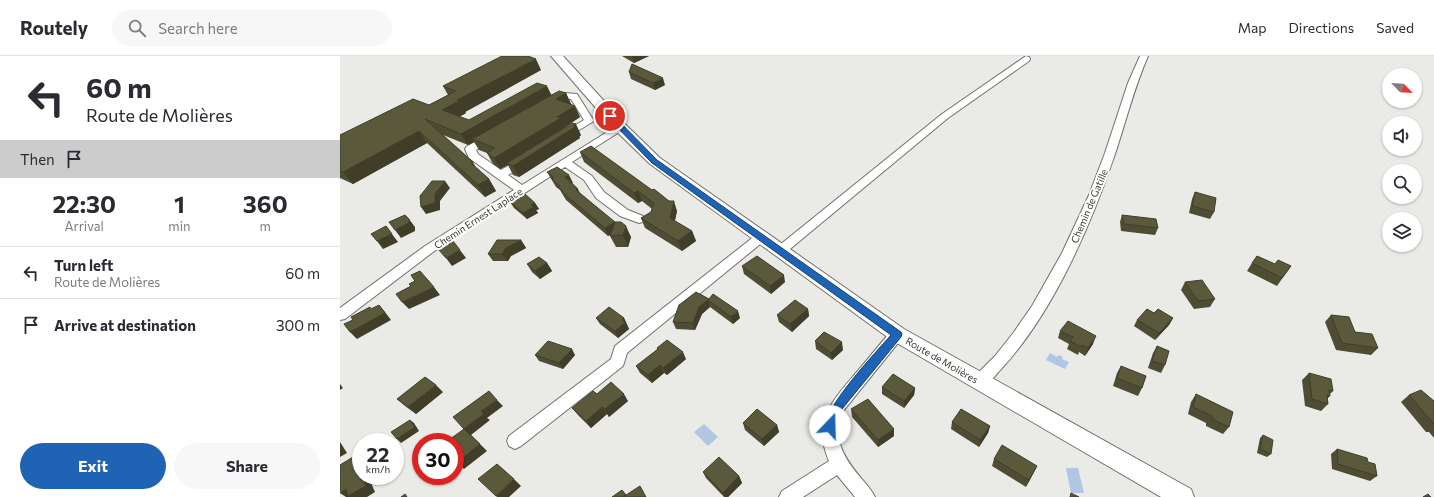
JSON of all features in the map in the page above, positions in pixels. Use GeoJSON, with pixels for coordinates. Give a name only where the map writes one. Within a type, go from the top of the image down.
{"type":"FeatureCollection","features":[{"type":"Feature","properties":{"kind":"main road","name":"Route de Molières"},"geometry":{"type":"LineString","coordinates":[[557,56],[620,127],[655,161],[760,238],[897,334],[1183,497]]}},
{"type":"Feature","properties":{"kind":"street","name":"Chemin de Gatille"},"geometry":{"type":"LineString","coordinates":[[980,382],[997,365],[1036,312],[1079,233],[1106,166],[1136,72],[1144,56]]}},
{"type":"Feature","properties":{"kind":"street"},"geometry":{"type":"LineString","coordinates":[[780,251],[946,116],[1026,59]]}},
{"type":"Feature","properties":{"kind":"street"},"geometry":{"type":"LineString","coordinates":[[544,107],[564,96],[574,96],[590,121],[551,144]]}},
{"type":"Feature","properties":{"kind":"street","name":"Chemin Ernest Laplace"},"geometry":{"type":"LineString","coordinates":[[340,315],[429,249],[620,127]]}},
{"type":"Feature","properties":{"kind":"street"},"geometry":{"type":"LineString","coordinates":[[503,130],[470,149],[473,156],[522,190]]}},
{"type":"Feature","properties":{"kind":"street"},"geometry":{"type":"LineString","coordinates":[[500,176],[532,156]]}},
{"type":"Feature","properties":{"kind":"street"},"geometry":{"type":"LineString","coordinates":[[565,162],[588,178],[593,183],[600,195],[624,214],[639,219]]}},
{"type":"Feature","properties":{"kind":"street"},"geometry":{"type":"LineString","coordinates":[[515,441],[618,362],[620,350],[760,238]]}},
{"type":"Feature","properties":{"kind":"street"},"geometry":{"type":"LineString","coordinates":[[866,497],[839,464],[832,448],[830,436],[833,416],[845,396],[897,334]]}},
{"type":"Feature","properties":{"kind":"street"},"geometry":{"type":"LineString","coordinates":[[788,497],[839,464]]}},
{"type":"Feature","properties":{"kind":"water"},"geometry":{"type":"Polygon","coordinates":[[[1050,353],[1057,357],[1059,355],[1063,357],[1062,359],[1069,362],[1065,369],[1046,360],[1050,353]]]}},
{"type":"Feature","properties":{"kind":"water"},"geometry":{"type":"Polygon","coordinates":[[[704,424],[718,437],[708,446],[694,432],[704,424]]]}},
{"type":"Feature","properties":{"kind":"water"},"geometry":{"type":"Polygon","coordinates":[[[1066,468],[1078,468],[1084,493],[1071,493],[1066,468]]]}},
{"type":"Feature","properties":{"kind":"building"},"geometry":{"type":"Polygon","coordinates":[[[502,56],[528,56],[536,59],[457,100],[459,101],[442,110],[469,120],[537,83],[547,86],[461,134],[425,119],[473,162],[471,163],[489,179],[478,185],[419,131],[343,172],[340,171],[340,135],[413,99],[429,105],[456,91],[443,86],[502,56]]]}},
{"type":"Feature","properties":{"kind":"building"},"geometry":{"type":"Polygon","coordinates":[[[632,64],[663,78],[653,83],[629,72],[632,64]]]}},
{"type":"Feature","properties":{"kind":"building"},"geometry":{"type":"Polygon","coordinates":[[[559,91],[566,93],[556,99],[575,106],[557,117],[561,118],[494,158],[487,153],[495,148],[472,139],[559,91]]]}},
{"type":"Feature","properties":{"kind":"building"},"geometry":{"type":"Polygon","coordinates":[[[572,123],[576,124],[573,126],[575,127],[513,166],[507,163],[572,123]]]}},
{"type":"Feature","properties":{"kind":"building"},"geometry":{"type":"Polygon","coordinates":[[[591,146],[652,190],[654,189],[669,201],[674,201],[670,218],[692,231],[678,241],[641,218],[651,212],[654,203],[638,191],[634,193],[580,152],[591,146]]]}},
{"type":"Feature","properties":{"kind":"building"},"geometry":{"type":"Polygon","coordinates":[[[557,167],[569,175],[565,177],[578,189],[576,190],[615,222],[605,228],[562,192],[563,191],[558,187],[560,186],[552,179],[554,178],[547,172],[557,167]]]}},
{"type":"Feature","properties":{"kind":"building"},"geometry":{"type":"Polygon","coordinates":[[[432,181],[445,181],[435,194],[435,203],[421,207],[420,196],[432,181]]]}},
{"type":"Feature","properties":{"kind":"building"},"geometry":{"type":"Polygon","coordinates":[[[1195,192],[1216,198],[1214,212],[1192,206],[1195,192]]]}},
{"type":"Feature","properties":{"kind":"building"},"geometry":{"type":"Polygon","coordinates":[[[525,194],[535,203],[531,205],[534,207],[523,213],[510,202],[525,194]]]}},
{"type":"Feature","properties":{"kind":"building"},"geometry":{"type":"Polygon","coordinates":[[[405,215],[409,219],[409,223],[395,230],[389,222],[405,215]]]}},
{"type":"Feature","properties":{"kind":"building"},"geometry":{"type":"Polygon","coordinates":[[[1122,215],[1156,219],[1158,228],[1124,224],[1122,215]]]}},
{"type":"Feature","properties":{"kind":"building"},"geometry":{"type":"Polygon","coordinates":[[[615,222],[621,222],[626,226],[623,235],[610,236],[615,222]]]}},
{"type":"Feature","properties":{"kind":"building"},"geometry":{"type":"Polygon","coordinates":[[[386,226],[392,234],[377,241],[371,234],[386,226]]]}},
{"type":"Feature","properties":{"kind":"building"},"geometry":{"type":"Polygon","coordinates":[[[497,240],[521,240],[506,248],[502,254],[488,254],[497,240]]]}},
{"type":"Feature","properties":{"kind":"building"},"geometry":{"type":"Polygon","coordinates":[[[453,241],[460,250],[446,258],[438,249],[453,241]]]}},
{"type":"Feature","properties":{"kind":"building"},"geometry":{"type":"Polygon","coordinates":[[[757,256],[784,275],[770,286],[742,266],[757,256]]]}},
{"type":"Feature","properties":{"kind":"building"},"geometry":{"type":"Polygon","coordinates":[[[1257,256],[1275,264],[1278,260],[1291,266],[1282,278],[1252,263],[1257,256]]]}},
{"type":"Feature","properties":{"kind":"building"},"geometry":{"type":"Polygon","coordinates":[[[539,257],[547,263],[535,271],[527,264],[539,257]]]}},
{"type":"Feature","properties":{"kind":"building"},"geometry":{"type":"Polygon","coordinates":[[[420,271],[434,287],[402,302],[396,294],[411,286],[409,284],[415,281],[411,275],[420,271]]]}},
{"type":"Feature","properties":{"kind":"building"},"geometry":{"type":"Polygon","coordinates":[[[1202,280],[1215,299],[1198,301],[1185,282],[1202,280]]]}},
{"type":"Feature","properties":{"kind":"building"},"geometry":{"type":"Polygon","coordinates":[[[696,292],[709,299],[699,307],[693,323],[673,322],[679,305],[696,292]]]}},
{"type":"Feature","properties":{"kind":"building"},"geometry":{"type":"Polygon","coordinates":[[[713,294],[738,311],[731,317],[708,300],[713,294]]]}},
{"type":"Feature","properties":{"kind":"building"},"geometry":{"type":"Polygon","coordinates":[[[795,300],[808,309],[790,324],[777,315],[795,300]]]}},
{"type":"Feature","properties":{"kind":"building"},"geometry":{"type":"Polygon","coordinates":[[[379,305],[385,313],[350,332],[344,324],[353,320],[351,317],[370,307],[371,309],[379,305]]]}},
{"type":"Feature","properties":{"kind":"building"},"geometry":{"type":"Polygon","coordinates":[[[609,307],[624,318],[622,320],[626,322],[615,331],[596,318],[609,307]]]}},
{"type":"Feature","properties":{"kind":"building"},"geometry":{"type":"Polygon","coordinates":[[[1147,309],[1154,313],[1158,309],[1173,318],[1159,333],[1137,320],[1147,309]]]}},
{"type":"Feature","properties":{"kind":"building"},"geometry":{"type":"Polygon","coordinates":[[[1331,315],[1349,317],[1355,332],[1372,334],[1378,348],[1342,343],[1331,315]]]}},
{"type":"Feature","properties":{"kind":"building"},"geometry":{"type":"Polygon","coordinates":[[[1068,321],[1096,336],[1088,348],[1082,345],[1081,347],[1070,341],[1073,337],[1060,331],[1068,321]]]}},
{"type":"Feature","properties":{"kind":"building"},"geometry":{"type":"Polygon","coordinates":[[[824,332],[842,342],[831,353],[815,341],[824,332]]]}},
{"type":"Feature","properties":{"kind":"building"},"geometry":{"type":"Polygon","coordinates":[[[667,340],[683,352],[663,368],[660,365],[648,375],[636,366],[658,349],[657,348],[667,340]]]}},
{"type":"Feature","properties":{"kind":"building"},"geometry":{"type":"Polygon","coordinates":[[[548,341],[572,349],[559,363],[535,355],[548,341]]]}},
{"type":"Feature","properties":{"kind":"building"},"geometry":{"type":"Polygon","coordinates":[[[1157,346],[1169,351],[1165,365],[1152,361],[1157,346]]]}},
{"type":"Feature","properties":{"kind":"building"},"geometry":{"type":"Polygon","coordinates":[[[1121,366],[1146,376],[1142,388],[1117,378],[1121,366]]]}},
{"type":"Feature","properties":{"kind":"building"},"geometry":{"type":"Polygon","coordinates":[[[1309,373],[1331,379],[1333,391],[1329,390],[1330,396],[1327,395],[1328,404],[1312,399],[1309,373]]]}},
{"type":"Feature","properties":{"kind":"building"},"geometry":{"type":"Polygon","coordinates":[[[893,374],[915,388],[904,401],[882,387],[893,374]]]}},
{"type":"Feature","properties":{"kind":"building"},"geometry":{"type":"Polygon","coordinates":[[[425,377],[436,385],[408,407],[397,399],[425,377]]]}},
{"type":"Feature","properties":{"kind":"building"},"geometry":{"type":"Polygon","coordinates":[[[611,382],[624,394],[605,409],[602,407],[586,421],[572,408],[593,391],[597,394],[611,382]]]}},
{"type":"Feature","properties":{"kind":"building"},"geometry":{"type":"Polygon","coordinates":[[[1421,390],[1434,401],[1434,424],[1409,395],[1421,390]]]}},
{"type":"Feature","properties":{"kind":"building"},"geometry":{"type":"Polygon","coordinates":[[[489,391],[497,400],[481,411],[484,414],[464,429],[453,417],[489,391]]]}},
{"type":"Feature","properties":{"kind":"building"},"geometry":{"type":"Polygon","coordinates":[[[1196,394],[1233,412],[1229,427],[1212,419],[1212,416],[1193,407],[1196,394]]]}},
{"type":"Feature","properties":{"kind":"building"},"geometry":{"type":"Polygon","coordinates":[[[868,399],[894,429],[878,440],[851,409],[868,399]]]}},
{"type":"Feature","properties":{"kind":"building"},"geometry":{"type":"Polygon","coordinates":[[[757,409],[777,425],[762,439],[743,423],[757,409]]]}},
{"type":"Feature","properties":{"kind":"building"},"geometry":{"type":"Polygon","coordinates":[[[961,409],[990,426],[980,440],[952,422],[961,409]]]}},
{"type":"Feature","properties":{"kind":"building"},"geometry":{"type":"Polygon","coordinates":[[[410,420],[415,427],[404,434],[404,433],[391,432],[410,420]]]}},
{"type":"Feature","properties":{"kind":"building"},"geometry":{"type":"Polygon","coordinates":[[[464,429],[480,444],[464,457],[464,433],[458,433],[464,429]]]}},
{"type":"Feature","properties":{"kind":"building"},"geometry":{"type":"Polygon","coordinates":[[[1263,435],[1273,440],[1271,454],[1260,449],[1263,435]]]}},
{"type":"Feature","properties":{"kind":"building"},"geometry":{"type":"Polygon","coordinates":[[[1002,445],[1037,466],[1029,480],[994,459],[1002,445]]]}},
{"type":"Feature","properties":{"kind":"building"},"geometry":{"type":"Polygon","coordinates":[[[1337,449],[1367,458],[1368,462],[1375,464],[1377,476],[1338,464],[1337,449]]]}},
{"type":"Feature","properties":{"kind":"building"},"geometry":{"type":"Polygon","coordinates":[[[719,457],[739,476],[723,493],[703,472],[719,457]]]}},
{"type":"Feature","properties":{"kind":"building"},"geometry":{"type":"Polygon","coordinates":[[[352,458],[352,485],[366,486],[348,496],[346,489],[340,493],[340,465],[352,458]]]}},
{"type":"Feature","properties":{"kind":"building"},"geometry":{"type":"Polygon","coordinates":[[[497,464],[514,479],[496,496],[478,479],[497,464]]]}},
{"type":"Feature","properties":{"kind":"building"},"geometry":{"type":"Polygon","coordinates":[[[640,486],[646,497],[623,497],[640,486]]]}},
{"type":"Feature","properties":{"kind":"building"},"geometry":{"type":"Polygon","coordinates":[[[622,490],[626,495],[623,497],[612,497],[622,490]]]}},
{"type":"Feature","properties":{"kind":"building"},"geometry":{"type":"Polygon","coordinates":[[[1071,493],[1079,497],[1070,497],[1071,493]]]}},
{"type":"Feature","properties":{"kind":"building"},"geometry":{"type":"Polygon","coordinates":[[[1428,494],[1431,497],[1423,497],[1428,494]]]}},
{"type":"Feature","properties":{"kind":"route"},"geometry":{"type":"LineString","coordinates":[[610,116],[655,161],[760,238],[897,334],[845,396],[833,416],[830,426]]}}]}
